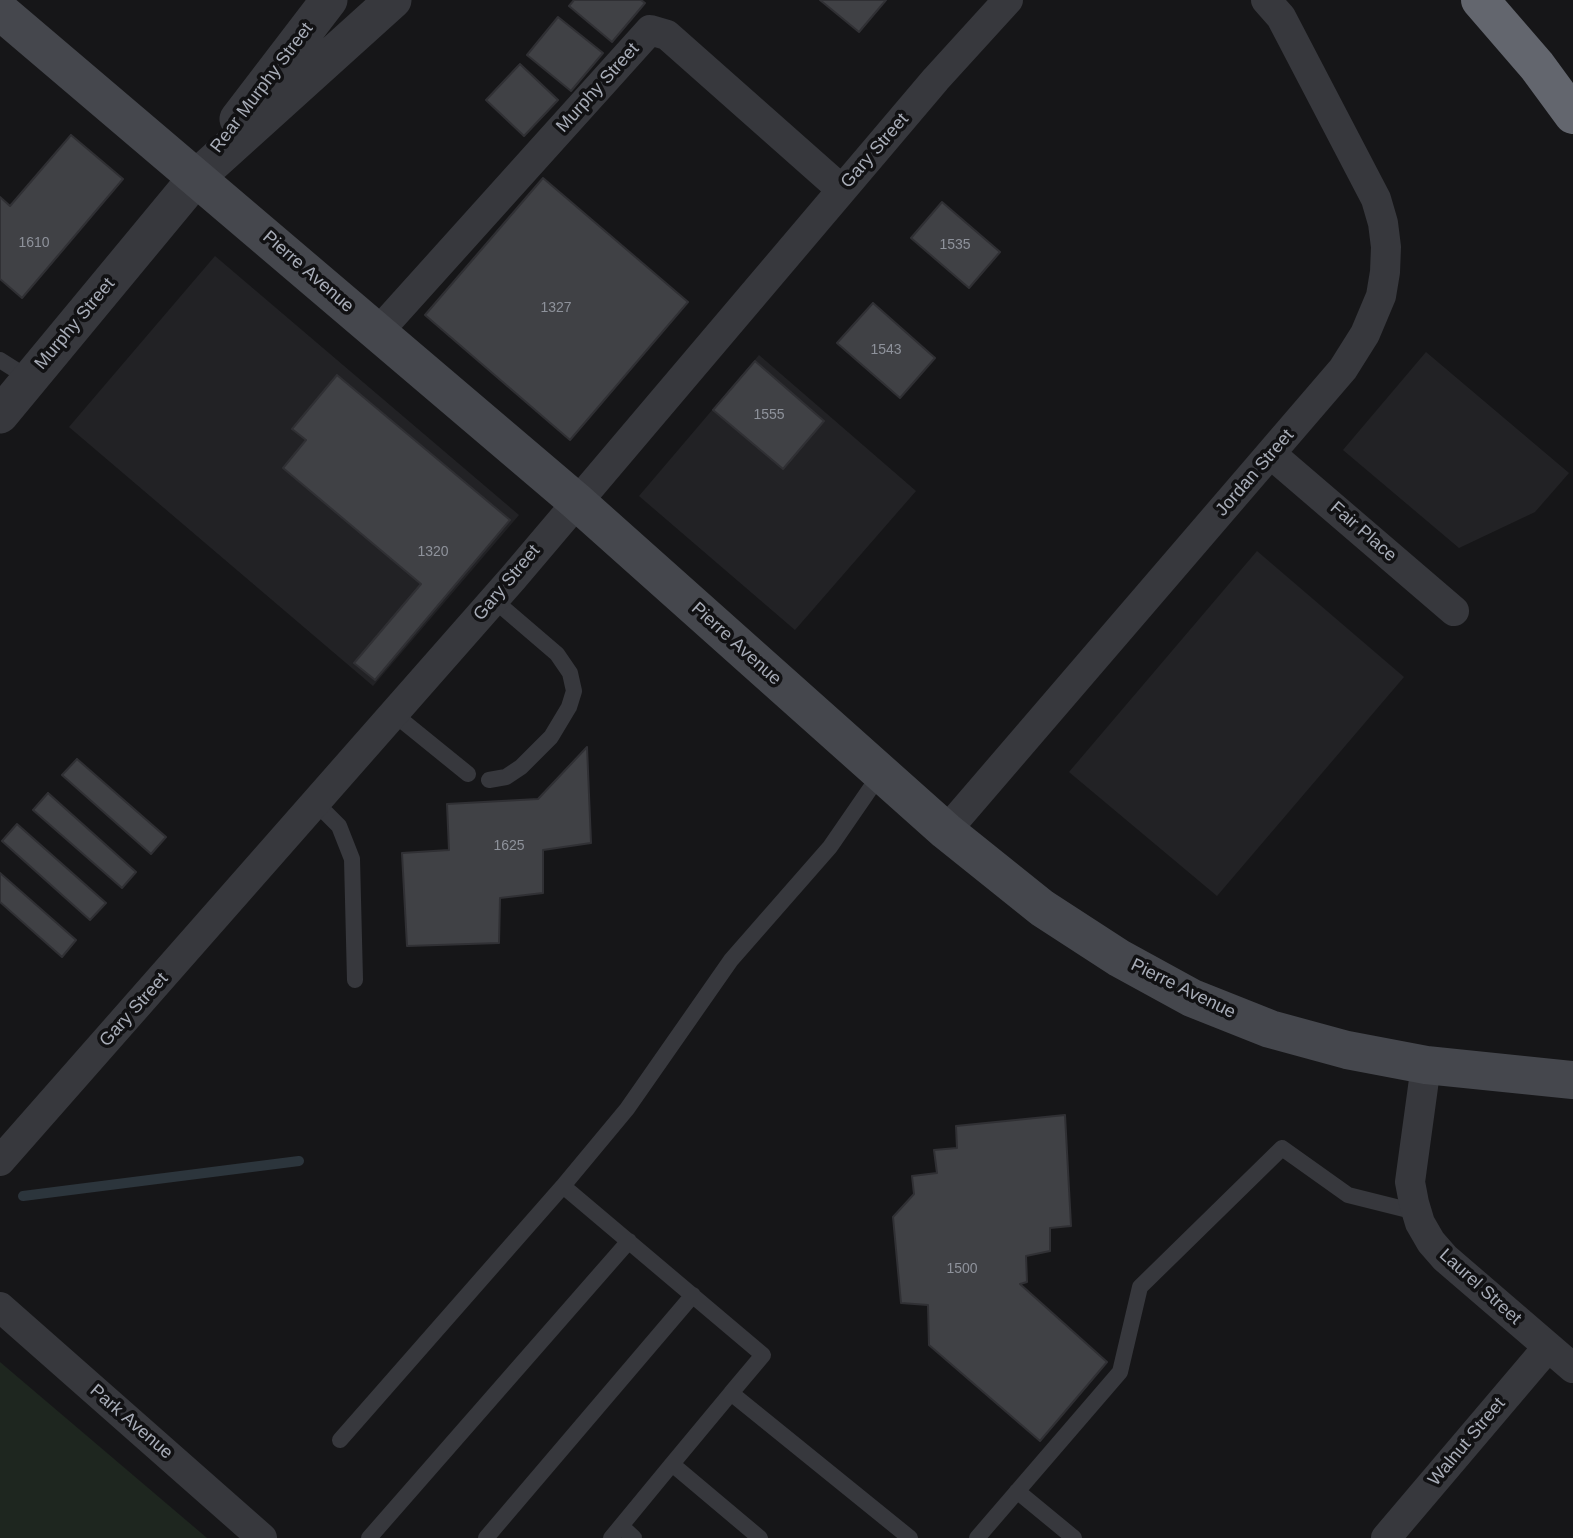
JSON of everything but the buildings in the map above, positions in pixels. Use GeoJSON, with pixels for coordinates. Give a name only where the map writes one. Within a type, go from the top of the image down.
{"type":"FeatureCollection","features":[{"type":"Feature","properties":{"kind":"highway"},"geometry":{"type":"LineString","coordinates":[[1480,0],[1537,66],[1573,115]]}},
{"type":"Feature","properties":{"kind":"main road","name":"Pierre Avenue"},"geometry":{"type":"LineString","coordinates":[[0,10],[576,502],[946,831],[1042,908],[1119,958],[1192,998],[1270,1029],[1347,1050],[1426,1065],[1573,1080]]}},
{"type":"Feature","properties":{"kind":"street","name":"Rear Murphy Street"},"geometry":{"type":"LineString","coordinates":[[197,177],[329,0]]}},
{"type":"Feature","properties":{"kind":"street","name":"Murphy Street"},"geometry":{"type":"LineString","coordinates":[[0,415],[15,369],[197,177],[393,0]]}},
{"type":"Feature","properties":{"kind":"street","name":"Gary Street"},"geometry":{"type":"LineString","coordinates":[[0,1161],[494,600],[842,190],[1008,0]]}},
{"type":"Feature","properties":{"kind":"street","name":"Jordan Street"},"geometry":{"type":"LineString","coordinates":[[946,831],[1343,369],[1365,334],[1381,296],[1385,272],[1384,235],[1376,199],[1281,17],[1266,0]]}},
{"type":"Feature","properties":{"kind":"street","name":"Murphy Street"},"geometry":{"type":"LineString","coordinates":[[378,332],[650,30],[667,35],[842,190]]}},
{"type":"Feature","properties":{"kind":"street","name":"Fair Place"},"geometry":{"type":"LineString","coordinates":[[1271,454],[1454,611]]}},
{"type":"Feature","properties":{"kind":"street","name":"Laurel Street"},"geometry":{"type":"LineString","coordinates":[[1426,1065],[1410,1182],[1416,1212],[1431,1242],[1445,1258],[1573,1368]]}},
{"type":"Feature","properties":{"kind":"street","name":"Park Avenue"},"geometry":{"type":"LineString","coordinates":[[0,1307],[262,1538]]}},
{"type":"Feature","properties":{"kind":"street","name":"Walnut Street"},"geometry":{"type":"LineString","coordinates":[[1386,1538],[1548,1347]]}},
{"type":"Feature","properties":{"kind":"lane"},"geometry":{"type":"LineString","coordinates":[[489,780],[506,777],[521,767],[551,737],[569,707],[574,691],[570,673],[557,654],[494,600]]}},
{"type":"Feature","properties":{"kind":"lane"},"geometry":{"type":"LineString","coordinates":[[394,713],[468,774]]}},
{"type":"Feature","properties":{"kind":"lane"},"geometry":{"type":"LineString","coordinates":[[340,1440],[627,1109],[731,960],[830,847],[881,773]]}},
{"type":"Feature","properties":{"kind":"lane"},"geometry":{"type":"LineString","coordinates":[[316,803],[339,826],[352,859],[355,980]]}},
{"type":"Feature","properties":{"kind":"lane"},"geometry":{"type":"LineString","coordinates":[[977,1538],[1120,1372],[1140,1287],[1282,1148],[1348,1195],[1416,1212]]}},
{"type":"Feature","properties":{"kind":"lane"},"geometry":{"type":"LineString","coordinates":[[563,1186],[763,1355],[616,1532],[634,1538]]}},
{"type":"Feature","properties":{"kind":"lane"},"geometry":{"type":"LineString","coordinates":[[369,1538],[629,1241]]}},
{"type":"Feature","properties":{"kind":"lane"},"geometry":{"type":"LineString","coordinates":[[486,1538],[693,1295]]}},
{"type":"Feature","properties":{"kind":"lane"},"geometry":{"type":"LineString","coordinates":[[732,1393],[910,1538]]}},
{"type":"Feature","properties":{"kind":"lane"},"geometry":{"type":"LineString","coordinates":[[672,1464],[760,1538]]}},
{"type":"Feature","properties":{"kind":"lane"},"geometry":{"type":"LineString","coordinates":[[1017,1491],[1074,1538]]}},
{"type":"Feature","properties":{"kind":"shaded area"},"geometry":{"type":"Polygon","coordinates":[[[215,256],[519,515],[373,686],[69,427],[215,256]]]}},
{"type":"Feature","properties":{"kind":"shaded area"},"geometry":{"type":"Polygon","coordinates":[[[1426,352],[1569,473],[1535,512],[1459,548],[1343,450],[1426,352]]]}},
{"type":"Feature","properties":{"kind":"shaded area"},"geometry":{"type":"Polygon","coordinates":[[[759,355],[916,491],[795,630],[639,496],[759,355]]]}},
{"type":"Feature","properties":{"kind":"shaded area"},"geometry":{"type":"Polygon","coordinates":[[[1257,551],[1404,677],[1217,896],[1069,772],[1257,551]]]}},
{"type":"Feature","properties":{"kind":"shaded area"},"geometry":{"type":"Polygon","coordinates":[[[0,1362],[207,1538],[0,1538],[0,1362]]]}},
{"type":"Feature","properties":{"kind":"waterway"},"geometry":{"type":"LineString","coordinates":[[23,1196],[299,1161]]}}]}
